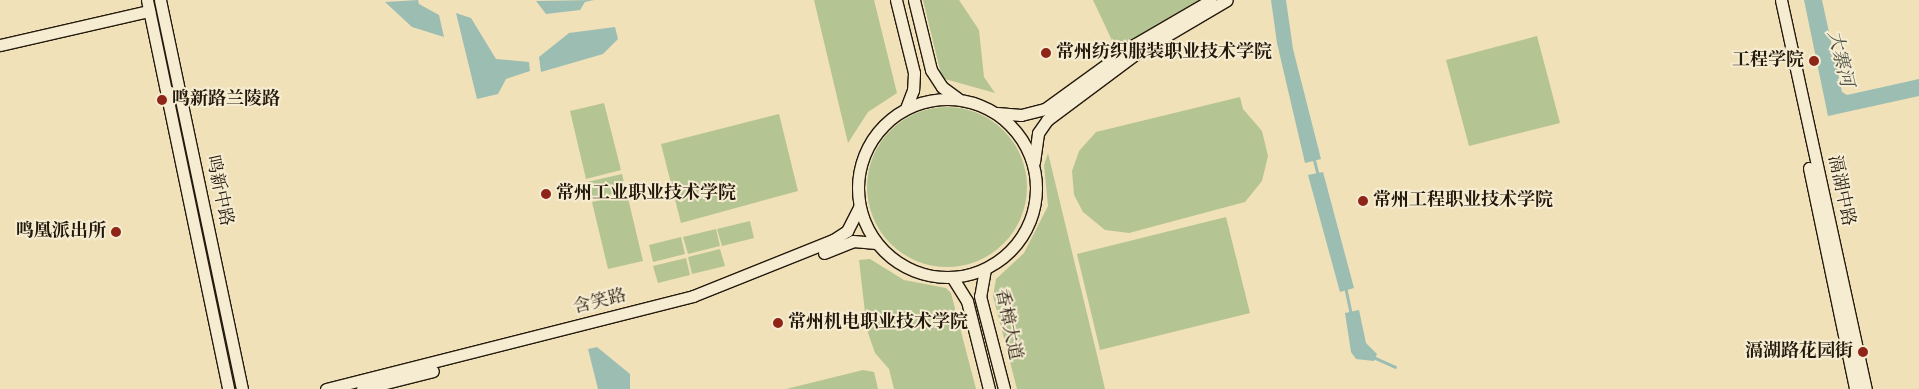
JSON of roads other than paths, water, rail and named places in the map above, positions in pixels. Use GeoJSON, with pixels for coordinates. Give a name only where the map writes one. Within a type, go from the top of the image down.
{"type":"FeatureCollection","features":[{"type":"Feature","properties":{"kind":"street","name":"鸣新中路"},"geometry":{"type":"LineString","coordinates":[[160,0],[242,389]]}},
{"type":"Feature","properties":{"kind":"street"},"geometry":{"type":"LineString","coordinates":[[896,0],[914,73],[914,90],[906,108]]}},
{"type":"Feature","properties":{"kind":"street"},"geometry":{"type":"LineString","coordinates":[[914,0],[931,70],[942,88],[959,99],[994,112],[1021,115],[1045,110],[1132,46],[1211,0]]}},
{"type":"Feature","properties":{"kind":"street"},"geometry":{"type":"LineString","coordinates":[[959,99],[930,99],[906,108],[878,130],[868,144],[858,175],[859,207],[876,243],[904,267],[930,276],[952,278],[984,269],[1003,258],[1025,232],[1035,200],[1034,171],[1038,133],[1047,120],[1137,53],[1227,0]]}},
{"type":"Feature","properties":{"kind":"street","name":"滆湖中路"},"geometry":{"type":"LineString","coordinates":[[1774,0],[1855,389]]}},
{"type":"Feature","properties":{"kind":"street","name":"滆湖中路"},"geometry":{"type":"LineString","coordinates":[[1781,0],[1866,389]]}},
{"type":"Feature","properties":{"kind":"street","name":"鸣新中路"},"geometry":{"type":"LineString","coordinates":[[148,5],[228,389]]}},
{"type":"Feature","properties":{"kind":"street"},"geometry":{"type":"LineString","coordinates":[[0,45],[148,5]]}},
{"type":"Feature","properties":{"kind":"street"},"geometry":{"type":"LineString","coordinates":[[994,112],[1017,132],[1034,171]]}},
{"type":"Feature","properties":{"kind":"street","name":"含笑路"},"geometry":{"type":"LineString","coordinates":[[326,389],[693,296],[833,240],[847,231],[859,207]]}},
{"type":"Feature","properties":{"kind":"street","name":"含笑路"},"geometry":{"type":"LineString","coordinates":[[362,389],[660,313],[715,296],[853,241],[876,243]]}},
{"type":"Feature","properties":{"kind":"street","name":"香樟大道"},"geometry":{"type":"LineString","coordinates":[[984,269],[980,296],[1004,389]]}},
{"type":"Feature","properties":{"kind":"street","name":"香樟大道"},"geometry":{"type":"LineString","coordinates":[[952,278],[967,301],[989,389]]}},
{"type":"Feature","properties":{"kind":"water"},"geometry":{"type":"Polygon","coordinates":[[[418,0],[419,4],[439,15],[444,37],[412,27],[385,2],[418,0]]]}},
{"type":"Feature","properties":{"kind":"water"},"geometry":{"type":"Polygon","coordinates":[[[594,0],[585,2],[580,10],[546,14],[536,1],[594,0]]]}},
{"type":"Feature","properties":{"kind":"water"},"geometry":{"type":"Polygon","coordinates":[[[1271,0],[1286,0],[1293,49],[1321,159],[1305,163],[1277,43],[1271,0]]]}},
{"type":"Feature","properties":{"kind":"water"},"geometry":{"type":"Polygon","coordinates":[[[1804,0],[1822,0],[1842,92],[1847,95],[1919,79],[1919,96],[1828,116],[1804,0]]]}},
{"type":"Feature","properties":{"kind":"water"},"geometry":{"type":"Polygon","coordinates":[[[456,13],[471,18],[496,59],[529,62],[530,71],[506,79],[498,94],[477,99],[456,13]]]}},
{"type":"Feature","properties":{"kind":"water"},"geometry":{"type":"Polygon","coordinates":[[[615,27],[618,39],[603,54],[541,72],[539,57],[569,33],[615,27]]]}},
{"type":"Feature","properties":{"kind":"water"},"geometry":{"type":"Polygon","coordinates":[[[1323,172],[1354,288],[1340,292],[1308,175],[1323,172]]]}},
{"type":"Feature","properties":{"kind":"water"},"geometry":{"type":"Polygon","coordinates":[[[1359,310],[1366,343],[1377,354],[1374,361],[1356,359],[1351,352],[1345,313],[1359,310]]]}},
{"type":"Feature","properties":{"kind":"water"},"geometry":{"type":"Polygon","coordinates":[[[597,347],[630,374],[630,389],[598,389],[588,349],[597,347]]]}},
{"type":"Feature","properties":{"kind":"waterway"},"geometry":{"type":"LineString","coordinates":[[1314,158],[1318,174]]}},
{"type":"Feature","properties":{"kind":"waterway"},"geometry":{"type":"LineString","coordinates":[[1346,289],[1351,313]]}},
{"type":"Feature","properties":{"kind":"waterway"},"geometry":{"type":"LineString","coordinates":[[1373,357],[1395,367]]}},
{"type":"Feature","properties":{"kind":"place","name":"常州纺织服装职业技术学院"},"geometry":{"type":"Point","coordinates":[1046,53]}},
{"type":"Feature","properties":{"kind":"place","name":"工程学院"},"geometry":{"type":"Point","coordinates":[1814,61]}},
{"type":"Feature","properties":{"kind":"place","name":"鸣新路兰陵路"},"geometry":{"type":"Point","coordinates":[162,100]}},
{"type":"Feature","properties":{"kind":"place","name":"常州工业职业技术学院"},"geometry":{"type":"Point","coordinates":[546,194]}},
{"type":"Feature","properties":{"kind":"place","name":"常州工程职业技术学院"},"geometry":{"type":"Point","coordinates":[1363,201]}},
{"type":"Feature","properties":{"kind":"place","name":"鸣凰派出所"},"geometry":{"type":"Point","coordinates":[116,232]}},
{"type":"Feature","properties":{"kind":"place","name":"常州机电职业技术学院"},"geometry":{"type":"Point","coordinates":[778,323]}},
{"type":"Feature","properties":{"kind":"place","name":"滆湖路花园街"},"geometry":{"type":"Point","coordinates":[1863,352]}},
{"type":"Feature","properties":{"kind":"water label","name":"大寨河"},"geometry":{"type":"Point","coordinates":[1839,59]}}]}
